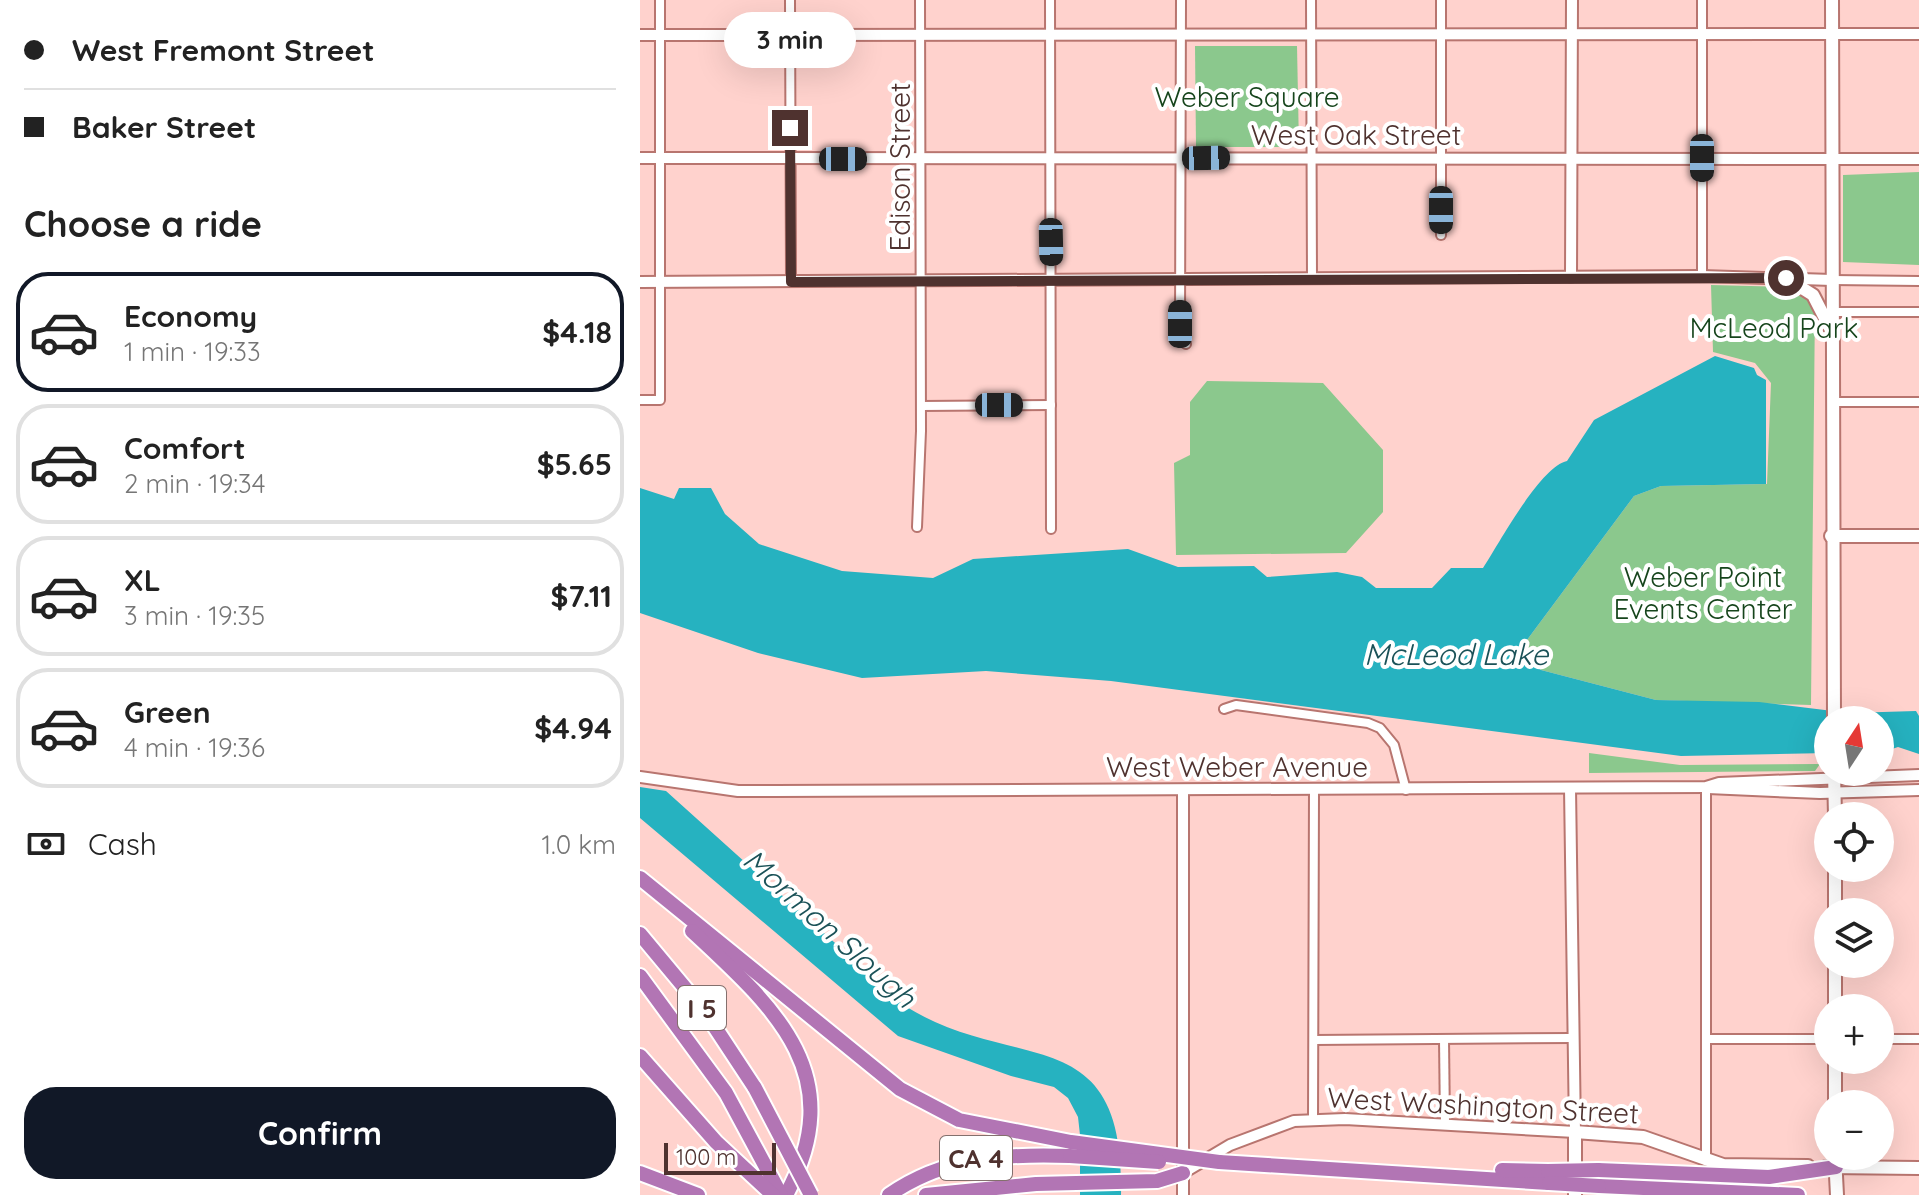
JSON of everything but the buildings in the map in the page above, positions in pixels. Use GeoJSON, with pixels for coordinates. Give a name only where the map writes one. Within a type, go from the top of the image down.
{"type":"FeatureCollection","features":[{"type":"Feature","properties":{"kind":"highway"},"geometry":{"type":"LineString","coordinates":[[640,878],[900,1089],[959,1120],[1070,1149]]}},
{"type":"Feature","properties":{"kind":"highway"},"geometry":{"type":"LineString","coordinates":[[640,886],[755,990],[772,1009],[795,1046],[808,1094],[809,1131],[805,1154],[783,1195]]}},
{"type":"Feature","properties":{"kind":"highway","name":"I 5"},"geometry":{"type":"LineString","coordinates":[[640,934],[696,1001],[755,1088],[811,1195]]}},
{"type":"Feature","properties":{"kind":"highway","name":"I 5"},"geometry":{"type":"LineString","coordinates":[[640,976],[687,1037],[738,1113],[783,1195]]}},
{"type":"Feature","properties":{"kind":"highway"},"geometry":{"type":"LineString","coordinates":[[640,1056],[733,1159],[773,1195]]}},
{"type":"Feature","properties":{"kind":"highway","name":"CA 4"},"geometry":{"type":"LineString","coordinates":[[889,1195],[939,1169],[976,1158],[1070,1149],[1274,1166],[1548,1177],[1599,1186],[1798,1195]]}},
{"type":"Feature","properties":{"kind":"highway"},"geometry":{"type":"LineString","coordinates":[[1548,1177],[1598,1170],[1769,1177],[1814,1166]]}},
{"type":"Feature","properties":{"kind":"highway"},"geometry":{"type":"LineString","coordinates":[[640,1173],[698,1195]]}},
{"type":"Feature","properties":{"kind":"highway"},"geometry":{"type":"LineString","coordinates":[[926,1195],[1079,1183],[1157,1181],[1183,1173]]}},
{"type":"Feature","properties":{"kind":"main road"},"geometry":{"type":"LineString","coordinates":[[1832,0],[1831,536],[1834,706]]}},
{"type":"Feature","properties":{"kind":"main road"},"geometry":{"type":"LineString","coordinates":[[1786,278],[1813,295],[1831,331]]}},
{"type":"Feature","properties":{"kind":"main road"},"geometry":{"type":"LineString","coordinates":[[1831,536],[1919,536]]}},
{"type":"Feature","properties":{"kind":"main road"},"geometry":{"type":"LineString","coordinates":[[1835,786],[1835,802]]}},
{"type":"Feature","properties":{"kind":"main road"},"geometry":{"type":"LineString","coordinates":[[1575,1132],[1575,1195]]}},
{"type":"Feature","properties":{"kind":"main road","name":"West Washington Street"},"geometry":{"type":"LineString","coordinates":[[1575,1132],[1643,1137],[1723,1165],[1814,1162]]}},
{"type":"Feature","properties":{"kind":"main road","name":"West Washington Street"},"geometry":{"type":"LineString","coordinates":[[1894,1166],[1919,1168]]}},
{"type":"Feature","properties":{"kind":"main road"},"geometry":{"type":"LineString","coordinates":[[1836,1170],[1837,1195]]}},
{"type":"Feature","properties":{"kind":"street"},"geometry":{"type":"LineString","coordinates":[[640,400],[660,400],[660,0]]}},
{"type":"Feature","properties":{"kind":"street"},"geometry":{"type":"LineString","coordinates":[[790,0],[791,282]]}},
{"type":"Feature","properties":{"kind":"street","name":"Edison Street"},"geometry":{"type":"LineString","coordinates":[[917,527],[921,406],[920,0]]}},
{"type":"Feature","properties":{"kind":"street"},"geometry":{"type":"LineString","coordinates":[[1050,0],[1051,529]]}},
{"type":"Feature","properties":{"kind":"street"},"geometry":{"type":"LineString","coordinates":[[1181,0],[1180,324],[1186,344]]}},
{"type":"Feature","properties":{"kind":"street"},"geometry":{"type":"LineString","coordinates":[[1311,0],[1312,278]]}},
{"type":"Feature","properties":{"kind":"street"},"geometry":{"type":"LineString","coordinates":[[1441,0],[1441,235]]}},
{"type":"Feature","properties":{"kind":"street"},"geometry":{"type":"LineString","coordinates":[[1571,277],[1572,0]]}},
{"type":"Feature","properties":{"kind":"street"},"geometry":{"type":"LineString","coordinates":[[1702,0],[1702,276]]}},
{"type":"Feature","properties":{"kind":"street"},"geometry":{"type":"LineString","coordinates":[[640,35],[1919,34]]}},
{"type":"Feature","properties":{"kind":"street","name":"West Oak Street"},"geometry":{"type":"LineString","coordinates":[[640,158],[1570,156],[1919,159]]}},
{"type":"Feature","properties":{"kind":"street"},"geometry":{"type":"LineString","coordinates":[[640,282],[1702,276],[1919,281]]}},
{"type":"Feature","properties":{"kind":"street"},"geometry":{"type":"LineString","coordinates":[[1832,312],[1919,312]]}},
{"type":"Feature","properties":{"kind":"street"},"geometry":{"type":"LineString","coordinates":[[1831,402],[1919,402]]}},
{"type":"Feature","properties":{"kind":"street"},"geometry":{"type":"LineString","coordinates":[[921,406],[1051,405]]}},
{"type":"Feature","properties":{"kind":"street"},"geometry":{"type":"LineString","coordinates":[[1224,709],[1236,705],[1368,723],[1380,728],[1394,745],[1406,790]]}},
{"type":"Feature","properties":{"kind":"street","name":"West Weber Avenue"},"geometry":{"type":"LineString","coordinates":[[1894,775],[1919,775]]}},
{"type":"Feature","properties":{"kind":"street","name":"West Weber Avenue"},"geometry":{"type":"LineString","coordinates":[[640,777],[738,791],[1706,787],[1719,783],[1814,776]]}},
{"type":"Feature","properties":{"kind":"street"},"geometry":{"type":"LineString","coordinates":[[1706,1161],[1706,787],[1835,793],[1919,790]]}},
{"type":"Feature","properties":{"kind":"street"},"geometry":{"type":"LineString","coordinates":[[1570,788],[1575,1132]]}},
{"type":"Feature","properties":{"kind":"street"},"geometry":{"type":"LineString","coordinates":[[1183,790],[1183,1195]]}},
{"type":"Feature","properties":{"kind":"street"},"geometry":{"type":"LineString","coordinates":[[1313,1119],[1314,790]]}},
{"type":"Feature","properties":{"kind":"street"},"geometry":{"type":"LineString","coordinates":[[1314,1040],[1572,1038]]}},
{"type":"Feature","properties":{"kind":"street"},"geometry":{"type":"LineString","coordinates":[[1444,1039],[1445,1125]]}},
{"type":"Feature","properties":{"kind":"street"},"geometry":{"type":"LineString","coordinates":[[1708,1039],[1814,1039]]}},
{"type":"Feature","properties":{"kind":"street"},"geometry":{"type":"LineString","coordinates":[[1894,1039],[1919,1039]]}},
{"type":"Feature","properties":{"kind":"street","name":"West Washington Street"},"geometry":{"type":"LineString","coordinates":[[1183,1173],[1230,1145],[1269,1128],[1313,1119],[1575,1132]]}},
{"type":"Feature","properties":{"kind":"green space","name":"Weber Square"},"geometry":{"type":"Polygon","coordinates":[[[1195,46],[1297,46],[1299,147],[1196,147],[1195,46]]]}},
{"type":"Feature","properties":{"kind":"green space"},"geometry":{"type":"Polygon","coordinates":[[[1919,172],[1919,265],[1843,262],[1843,175],[1919,172]]]}},
{"type":"Feature","properties":{"kind":"green space","name":"Weber Point Events Center"},"geometry":{"type":"Polygon","coordinates":[[[1711,285],[1791,287],[1815,303],[1811,705],[1656,700],[1541,670],[1527,654],[1527,640],[1634,496],[1661,486],[1767,484],[1771,383],[1755,363],[1713,352],[1711,285]]]}},
{"type":"Feature","properties":{"kind":"green space"},"geometry":{"type":"Polygon","coordinates":[[[1207,381],[1323,383],[1383,450],[1383,512],[1346,553],[1176,555],[1174,463],[1190,455],[1190,402],[1207,381]]]}},
{"type":"Feature","properties":{"kind":"green space"},"geometry":{"type":"Polygon","coordinates":[[[1589,753],[1680,765],[1814,764],[1814,771],[1589,773],[1589,753]]]}},
{"type":"Feature","properties":{"kind":"water","name":"McLeod Lake"},"geometry":{"type":"Polygon","coordinates":[[[1715,356],[1754,368],[1757,375],[1766,380],[1766,484],[1661,486],[1634,496],[1527,640],[1527,658],[1541,670],[1656,700],[1759,702],[1814,709],[1814,753],[1681,756],[1111,681],[986,671],[862,678],[758,653],[640,613],[640,488],[674,499],[679,488],[711,488],[725,514],[759,544],[842,571],[933,578],[973,559],[1128,549],[1178,567],[1254,566],[1267,577],[1337,572],[1362,577],[1376,588],[1432,588],[1451,568],[1483,568],[1533,491],[1556,466],[1567,461],[1594,420],[1715,356]]]}},
{"type":"Feature","properties":{"kind":"water","name":"McLeod Lake"},"geometry":{"type":"Polygon","coordinates":[[[1916,711],[1919,716],[1919,754],[1894,748],[1894,712],[1916,711]]]}},
{"type":"Feature","properties":{"kind":"water","name":"Mormon Slough"},"geometry":{"type":"Polygon","coordinates":[[[640,787],[666,791],[905,1006],[946,1027],[1056,1059],[1083,1075],[1104,1100],[1117,1138],[1121,1195],[1080,1195],[1078,1117],[1068,1098],[1054,1087],[1011,1076],[898,1036],[640,818],[640,787]]]}},
{"type":"Feature","properties":{"kind":"route"},"geometry":{"type":"LineString","coordinates":[[790,128],[791,282],[1786,278]]}},
{"type":"Feature","properties":{"kind":"park label","name":"McLeod Park"},"geometry":{"type":"Point","coordinates":[1774,327]}}]}
